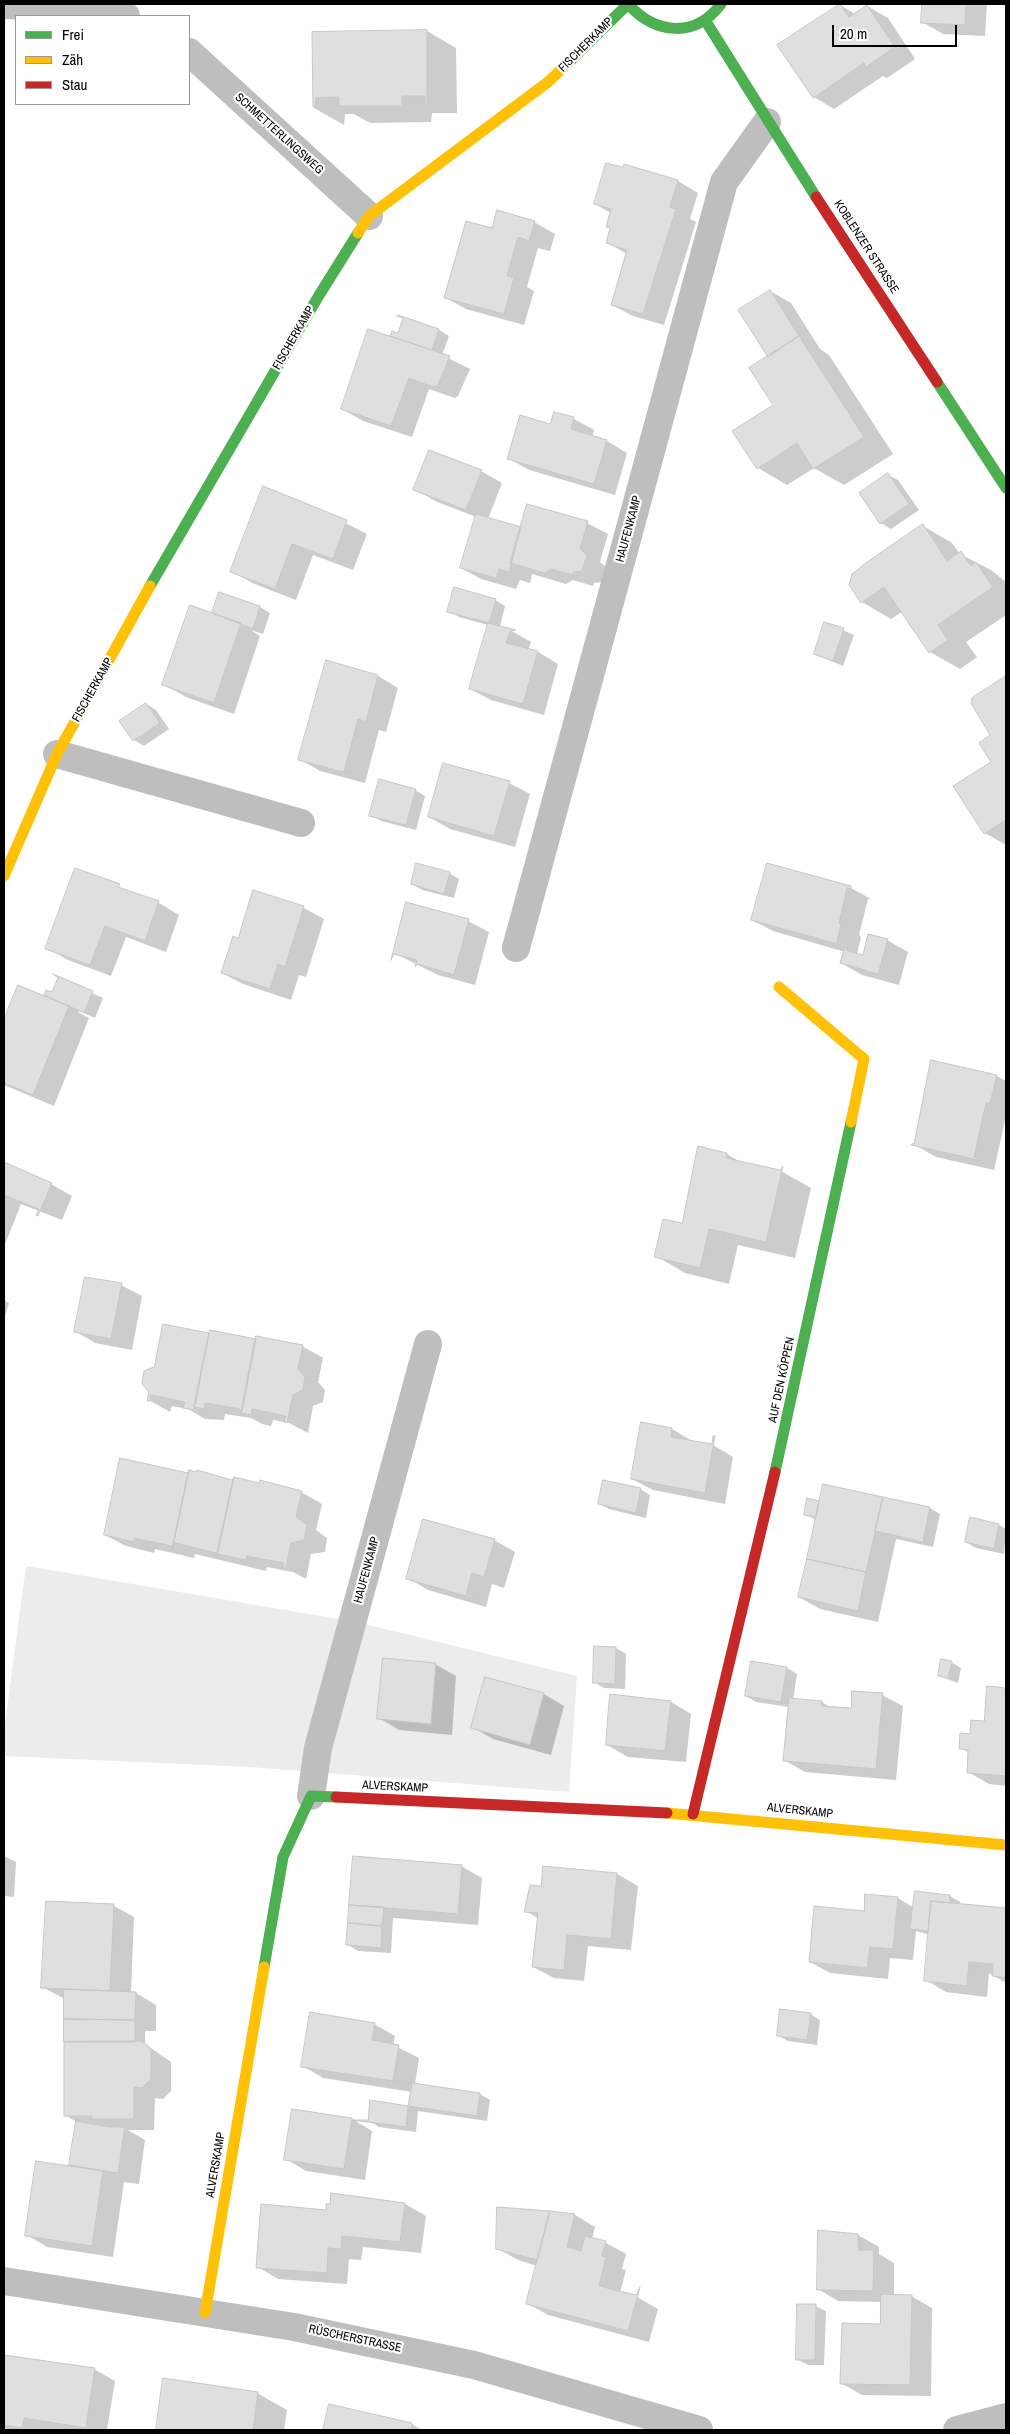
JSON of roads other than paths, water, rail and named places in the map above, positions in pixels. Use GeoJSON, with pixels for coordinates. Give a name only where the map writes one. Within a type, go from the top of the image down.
{"type":"FeatureCollection","features":[{"type":"Feature","properties":{"kind":"street"},"geometry":{"type":"LineString","coordinates":[[628,4],[640,16],[655,25],[663,27],[689,27],[705,20],[721,4]]}},
{"type":"Feature","properties":{"kind":"street","name":"FISCHERKAMP"},"geometry":{"type":"LineString","coordinates":[[4,876],[57,754],[205,491],[318,297],[369,216],[548,82],[628,4]]}},
{"type":"Feature","properties":{"kind":"street"},"geometry":{"type":"LineString","coordinates":[[4,5],[112,9],[124,15]]}},
{"type":"Feature","properties":{"kind":"street","name":"KOBLENZER STRASSE"},"geometry":{"type":"LineString","coordinates":[[705,20],[767,122],[1006,488]]}},
{"type":"Feature","properties":{"kind":"street","name":"SCHMETTERLINGSWEG"},"geometry":{"type":"LineString","coordinates":[[190,53],[369,216]]}},
{"type":"Feature","properties":{"kind":"street","name":"HAUFENKAMP"},"geometry":{"type":"LineString","coordinates":[[516,948],[724,182],[767,122]]}},
{"type":"Feature","properties":{"kind":"street"},"geometry":{"type":"LineString","coordinates":[[57,754],[301,823]]}},
{"type":"Feature","properties":{"kind":"street","name":"AUF DEN KÖPPEN"},"geometry":{"type":"LineString","coordinates":[[693,1814],[787,1424],[864,1059],[779,988]]}},
{"type":"Feature","properties":{"kind":"street","name":"HAUFENKAMP"},"geometry":{"type":"LineString","coordinates":[[311,1796],[318,1748],[428,1344]]}},
{"type":"Feature","properties":{"kind":"street","name":"ALVERSKAMP"},"geometry":{"type":"LineString","coordinates":[[205,2313],[283,1857],[311,1796],[693,1814],[1006,1845]]}},
{"type":"Feature","properties":{"kind":"street","name":"RÜSCHERSTRASSE"},"geometry":{"type":"LineString","coordinates":[[4,2281],[294,2327],[474,2365],[699,2430]]}},
{"type":"Feature","properties":{"kind":"street"},"geometry":{"type":"LineString","coordinates":[[957,2430],[1006,2417]]}}]}
